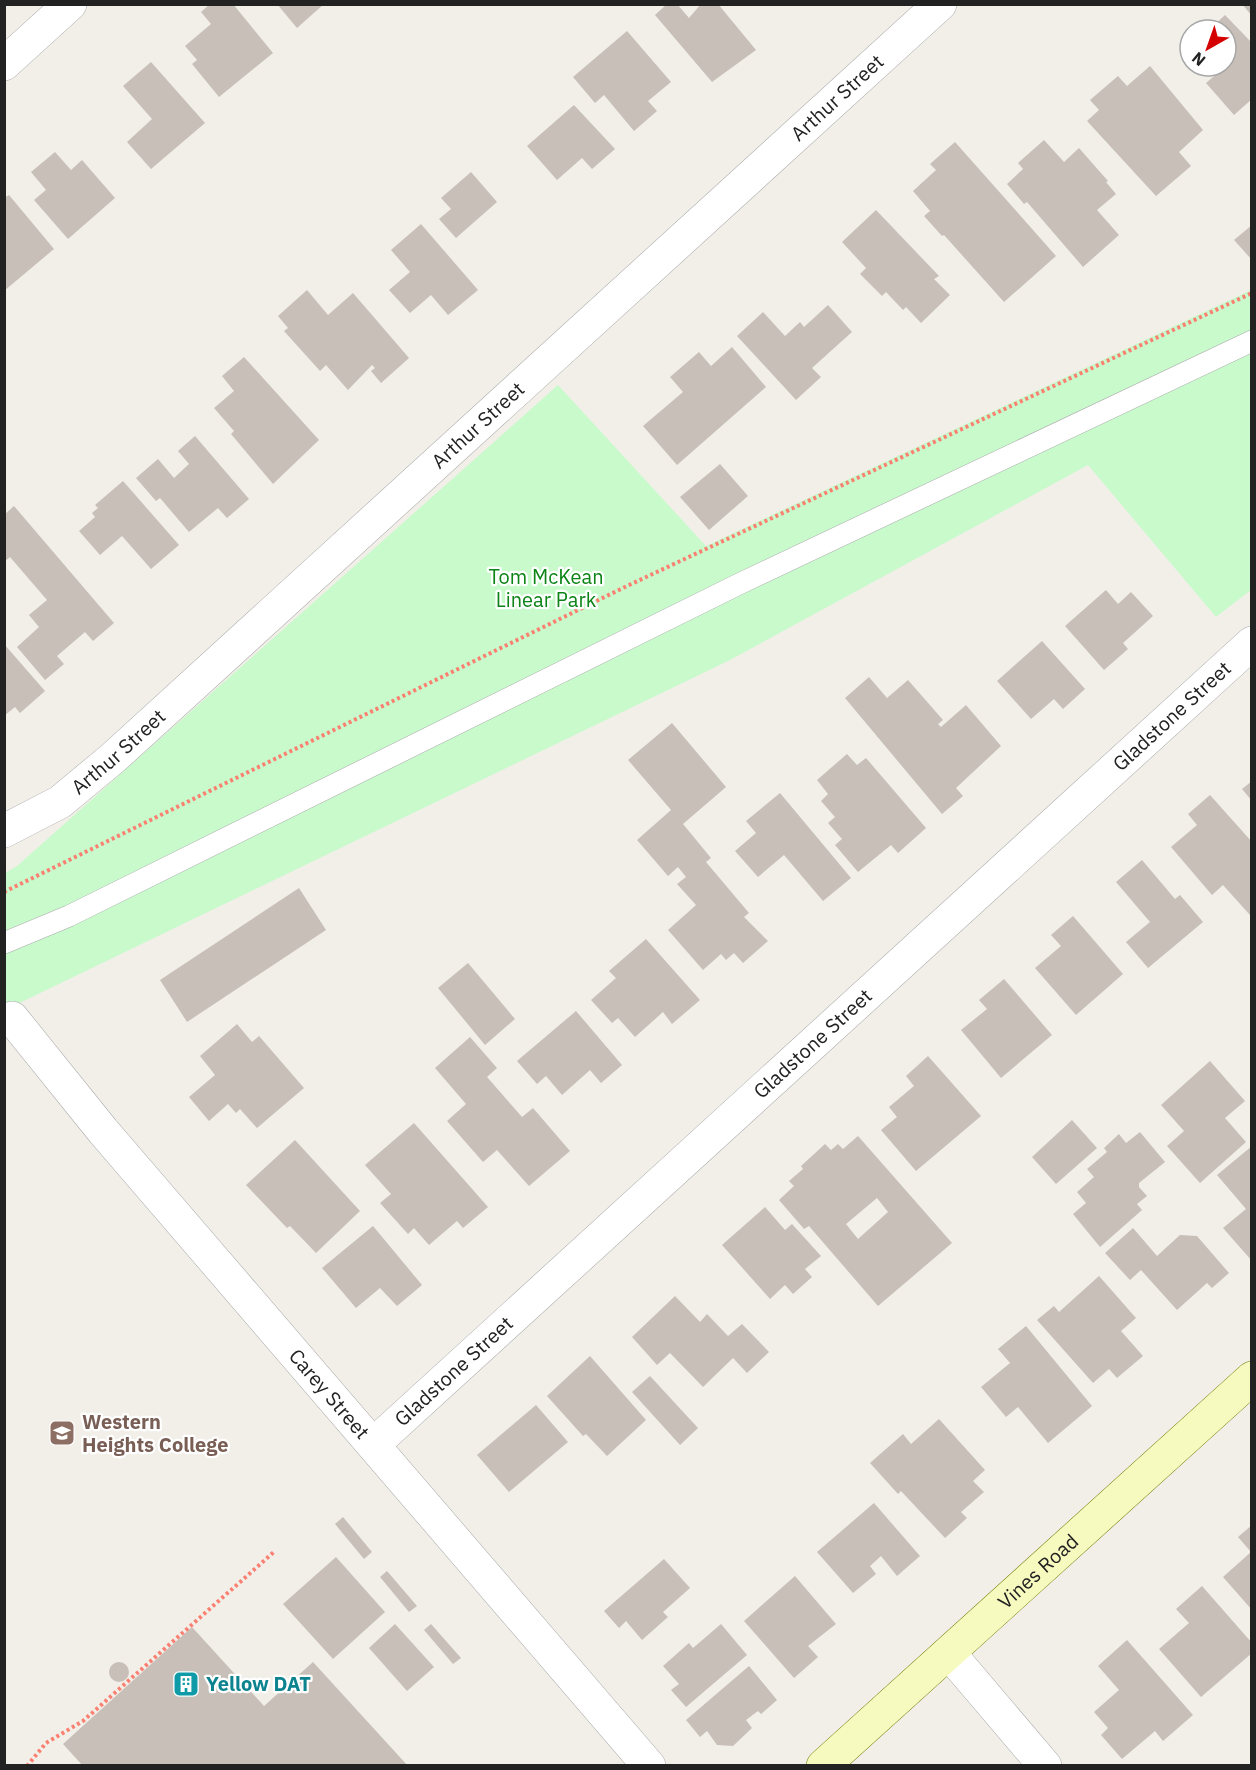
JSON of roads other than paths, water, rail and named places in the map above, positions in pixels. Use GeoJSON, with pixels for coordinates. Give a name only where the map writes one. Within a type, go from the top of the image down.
{"type":"FeatureCollection","features":[{"type":"Feature","properties":{"kind":"main road","name":"Vines Road"},"geometry":{"type":"LineString","coordinates":[[823,1766],[1251,1378]]}},
{"type":"Feature","properties":{"kind":"street"},"geometry":{"type":"LineString","coordinates":[[4,64],[70,4]]}},
{"type":"Feature","properties":{"kind":"street","name":"Arthur Street"},"geometry":{"type":"LineString","coordinates":[[4,831],[60,802],[113,758],[940,4]]}},
{"type":"Feature","properties":{"kind":"street","name":"Gladstone Street"},"geometry":{"type":"LineString","coordinates":[[374,1444],[1251,643]]}},
{"type":"Feature","properties":{"kind":"street","name":"Carey Street"},"geometry":{"type":"LineString","coordinates":[[12,1018],[103,1131],[649,1766]]}},
{"type":"Feature","properties":{"kind":"street"},"geometry":{"type":"LineString","coordinates":[[949,1653],[1045,1766]]}},
{"type":"Feature","properties":{"kind":"lane"},"geometry":{"type":"LineString","coordinates":[[4,943],[69,916],[739,584],[1251,341]]}},
{"type":"Feature","properties":{"kind":"place","name":"Western Heights College"},"geometry":{"type":"Point","coordinates":[62,1433]}},
{"type":"Feature","properties":{"kind":"place","name":"Yellow DAT"},"geometry":{"type":"Point","coordinates":[186,1684]}},
{"type":"Feature","properties":{"kind":"park label","name":"Tom McKean Linear Park"},"geometry":{"type":"Point","coordinates":[546,588]}}]}
